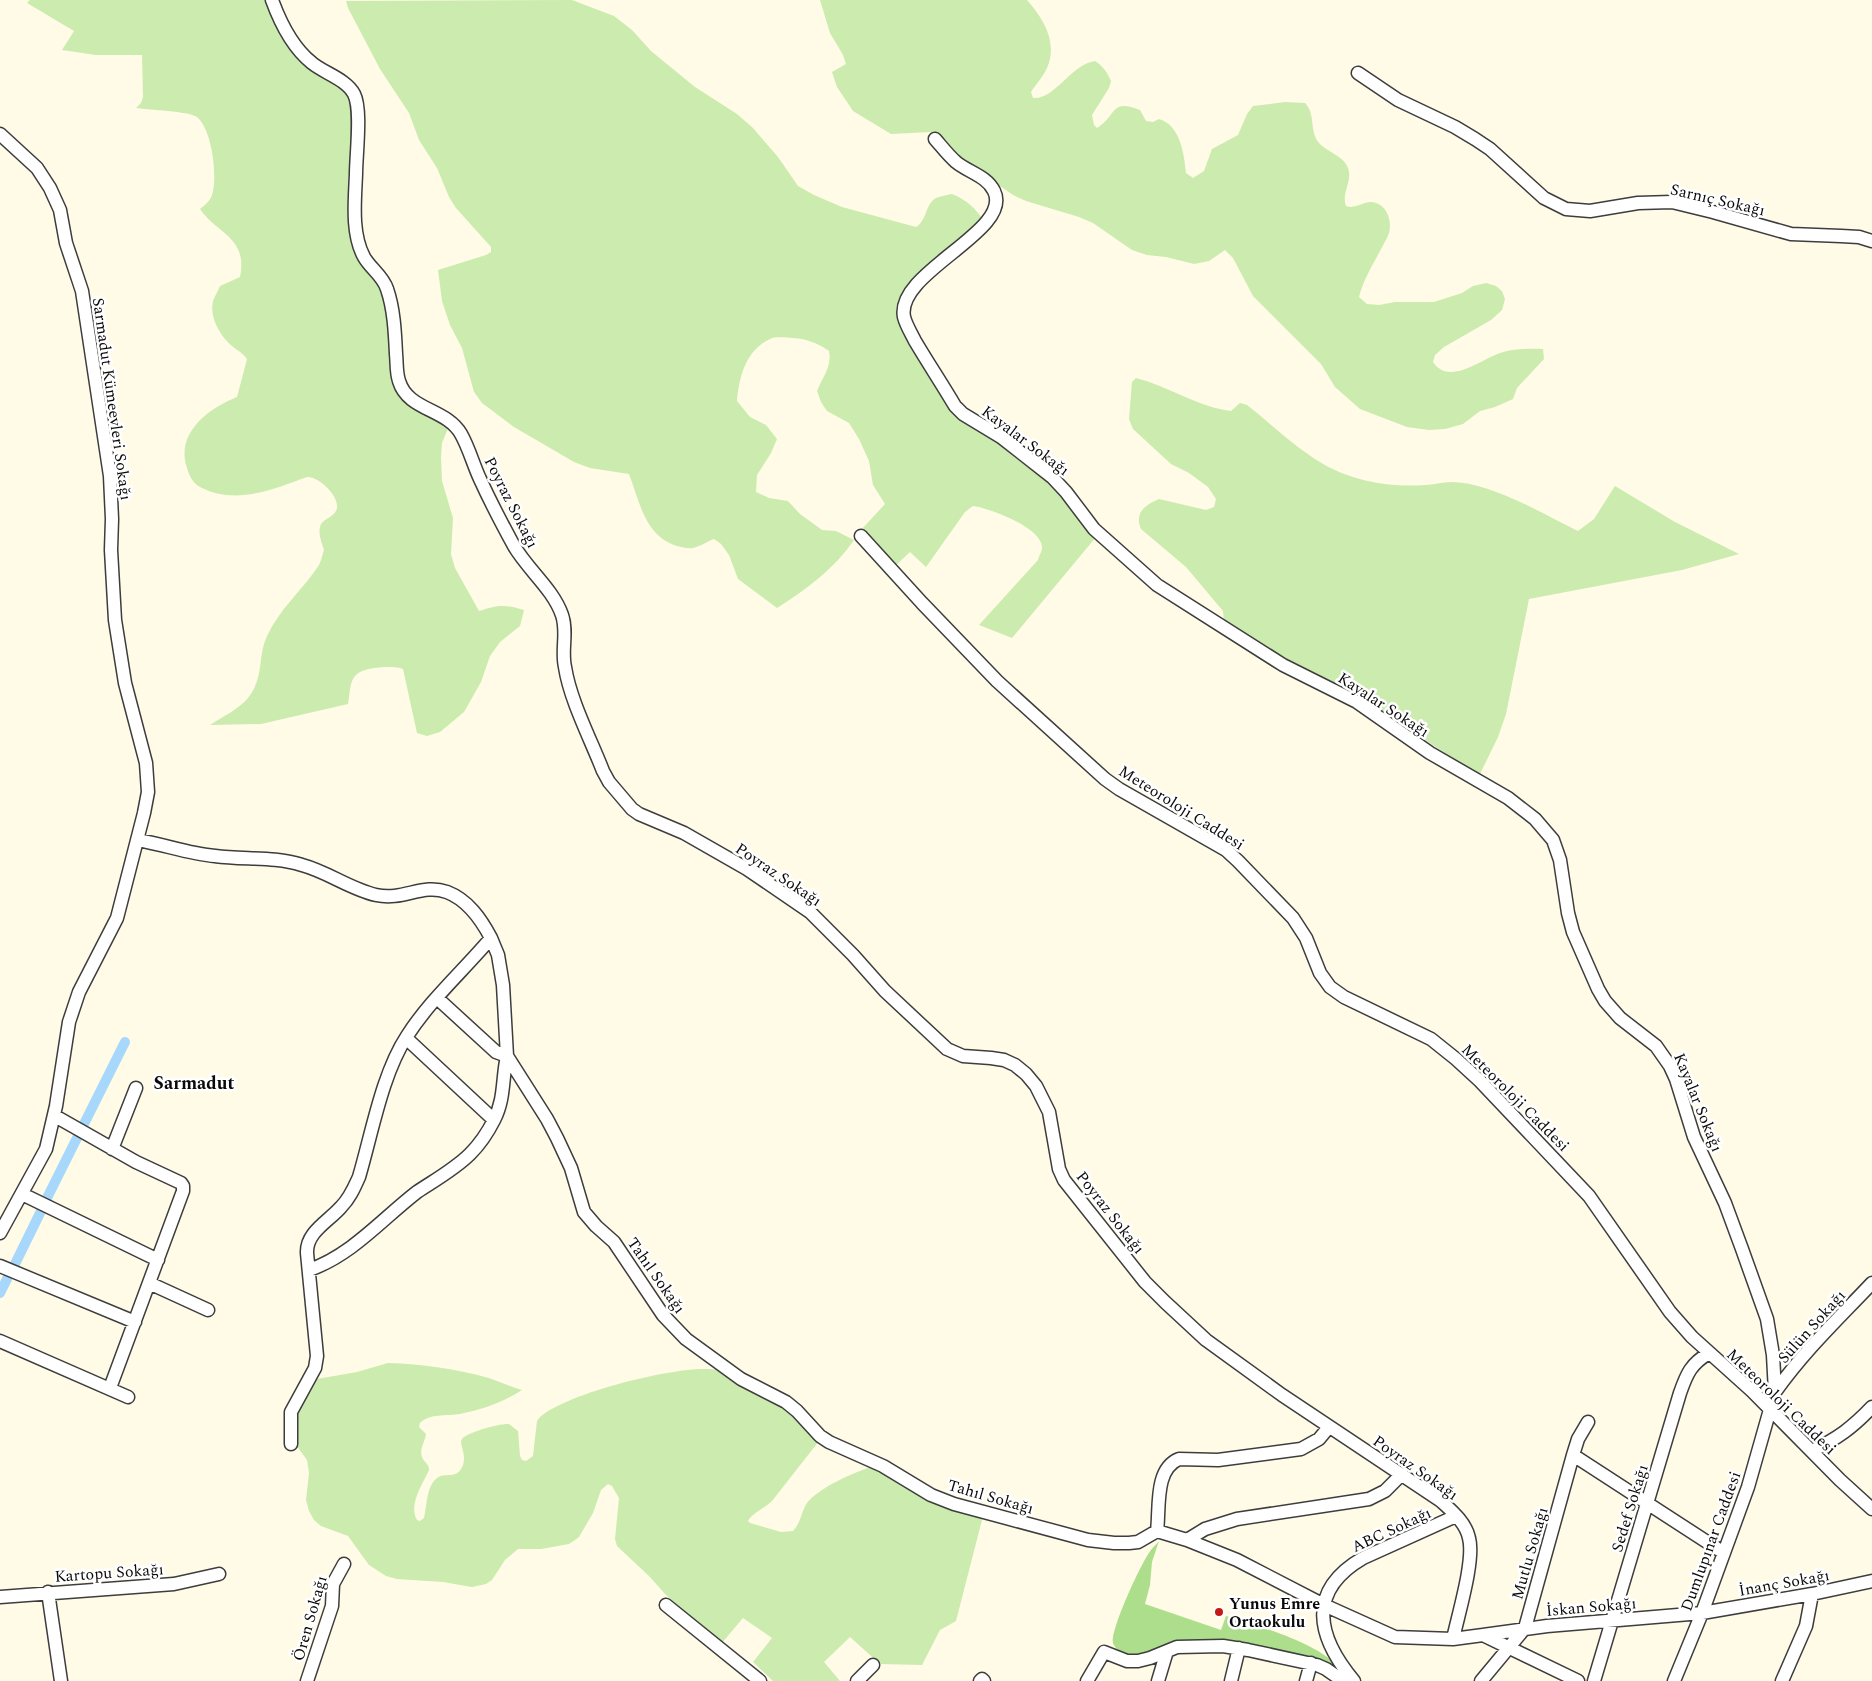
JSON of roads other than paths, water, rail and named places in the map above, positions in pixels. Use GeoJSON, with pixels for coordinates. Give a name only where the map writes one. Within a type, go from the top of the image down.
{"type":"FeatureCollection","features":[{"type":"Feature","properties":{"kind":"street","name":"Poyraz Sokağı"},"geometry":{"type":"LineString","coordinates":[[272,0],[287,33],[299,50],[310,62],[339,80],[354,94],[358,110],[355,199],[357,238],[364,256],[384,281],[387,288],[399,382],[411,400],[448,420],[461,435],[515,548],[559,607],[564,621],[564,656],[568,679],[603,771],[609,782],[632,809],[639,814],[684,833],[747,869],[818,918],[885,991],[947,1049],[963,1056],[1004,1060],[1015,1065],[1026,1074],[1036,1086],[1048,1112],[1059,1169],[1064,1180],[1145,1282],[1206,1340],[1329,1427],[1441,1501],[1456,1516],[1466,1530],[1470,1544],[1469,1563],[1454,1639]]}},
{"type":"Feature","properties":{"kind":"street","name":"Sarnıç Sokağı"},"geometry":{"type":"LineString","coordinates":[[1358,73],[1398,100],[1455,127],[1482,144],[1539,195],[1555,205],[1566,209],[1590,212],[1638,203],[1672,202],[1791,234],[1842,236],[1872,241]]}},
{"type":"Feature","properties":{"kind":"street","name":"Sarmadut Kümeevleri Sokağı"},"geometry":{"type":"LineString","coordinates":[[0,134],[37,168],[50,188],[60,210],[66,243],[82,291],[110,476],[112,496],[110,550],[119,652],[147,772],[148,792],[117,918],[80,992],[69,1022],[55,1116],[46,1150],[0,1233]]}},
{"type":"Feature","properties":{"kind":"street","name":"Kayalar Sokağı"},"geometry":{"type":"LineString","coordinates":[[935,139],[956,163],[988,183],[994,190],[997,204],[989,220],[925,276],[912,290],[904,309],[908,327],[956,406],[963,414],[1001,438],[1052,478],[1066,492],[1094,529],[1157,585],[1283,664],[1357,702],[1430,753],[1508,798],[1535,819],[1558,851],[1568,913],[1582,956],[1605,1001],[1620,1018],[1656,1046],[1663,1054],[1676,1079],[1694,1137],[1725,1203],[1767,1319],[1773,1355],[1776,1392],[1771,1410]]}},
{"type":"Feature","properties":{"kind":"street","name":"Meteoroloji Caddesi"},"geometry":{"type":"LineString","coordinates":[[861,536],[997,681],[1098,773],[1119,789],[1226,850],[1238,861],[1280,904],[1301,929],[1320,973],[1330,987],[1344,997],[1431,1039],[1480,1081],[1589,1196],[1670,1312],[1709,1353],[1771,1410],[1872,1509]]}},
{"type":"Feature","properties":{"kind":"street"},"geometry":{"type":"LineString","coordinates":[[137,840],[214,856],[287,861],[309,867],[375,894],[400,896],[428,888],[437,889],[450,893],[471,909],[491,938],[437,998],[406,1038],[397,1054],[385,1086],[354,1189],[340,1209],[312,1234],[308,1241],[307,1253],[317,1356],[315,1368],[291,1412],[291,1444]]}},
{"type":"Feature","properties":{"kind":"street","name":"Tahıl Sokağı"},"geometry":{"type":"LineString","coordinates":[[491,938],[498,955],[503,985],[507,1056],[557,1138],[571,1168],[584,1212],[614,1242],[663,1315],[686,1339],[740,1379],[786,1402],[820,1436],[829,1442],[883,1466],[936,1497],[954,1504],[1088,1540],[1138,1542],[1157,1531]]}},
{"type":"Feature","properties":{"kind":"street"},"geometry":{"type":"LineString","coordinates":[[309,1270],[325,1264],[352,1246],[417,1193],[464,1160],[479,1144],[494,1120],[502,1097],[507,1056],[496,1052],[437,998]]}},
{"type":"Feature","properties":{"kind":"street"},"geometry":{"type":"LineString","coordinates":[[406,1038],[494,1120]]}},
{"type":"Feature","properties":{"kind":"street"},"geometry":{"type":"LineString","coordinates":[[112,1148],[136,1088]]}},
{"type":"Feature","properties":{"kind":"street"},"geometry":{"type":"LineString","coordinates":[[55,1116],[112,1148],[181,1182],[183,1186],[183,1192],[110,1388]]}},
{"type":"Feature","properties":{"kind":"street"},"geometry":{"type":"LineString","coordinates":[[22,1194],[158,1260]]}},
{"type":"Feature","properties":{"kind":"street"},"geometry":{"type":"LineString","coordinates":[[0,1266],[135,1322]]}},
{"type":"Feature","properties":{"kind":"street"},"geometry":{"type":"LineString","coordinates":[[149,1283],[208,1310]]}},
{"type":"Feature","properties":{"kind":"street","name":"Sülün Sokağı"},"geometry":{"type":"LineString","coordinates":[[1776,1392],[1794,1365],[1812,1344],[1872,1283]]}},
{"type":"Feature","properties":{"kind":"street"},"geometry":{"type":"LineString","coordinates":[[0,1341],[128,1397]]}},
{"type":"Feature","properties":{"kind":"street","name":"Sedef Sokağı"},"geometry":{"type":"LineString","coordinates":[[1594,1681],[1686,1378],[1694,1364],[1709,1353]]}},
{"type":"Feature","properties":{"kind":"street"},"geometry":{"type":"LineString","coordinates":[[1812,1451],[1836,1440],[1851,1429],[1872,1407]]}},
{"type":"Feature","properties":{"kind":"street","name":"Dumlupınar Caddesi"},"geometry":{"type":"LineString","coordinates":[[1674,1681],[1702,1613],[1748,1488],[1771,1410]]}},
{"type":"Feature","properties":{"kind":"street","name":"Mutlu Sokağı"},"geometry":{"type":"LineString","coordinates":[[1482,1681],[1525,1628],[1578,1438],[1588,1422]]}},
{"type":"Feature","properties":{"kind":"street"},"geometry":{"type":"LineString","coordinates":[[1329,1427],[1319,1439],[1301,1449],[1218,1460],[1180,1459],[1174,1461],[1169,1465],[1163,1478],[1157,1531],[1187,1540],[1264,1572],[1324,1605],[1395,1637],[1454,1639],[1483,1635],[1578,1681]]}},
{"type":"Feature","properties":{"kind":"street"},"geometry":{"type":"LineString","coordinates":[[1573,1455],[1724,1553]]}},
{"type":"Feature","properties":{"kind":"street"},"geometry":{"type":"LineString","coordinates":[[1187,1540],[1205,1529],[1237,1519],[1369,1499],[1384,1491],[1402,1474]]}},
{"type":"Feature","properties":{"kind":"street","name":"ABC Sokağı"},"geometry":{"type":"LineString","coordinates":[[1354,1681],[1343,1668],[1328,1642],[1324,1627],[1324,1605],[1337,1578],[1350,1565],[1363,1558],[1456,1516]]}},
{"type":"Feature","properties":{"kind":"street","name":"Ören Sokağı"},"geometry":{"type":"LineString","coordinates":[[307,1681],[332,1606],[333,1584],[344,1564]]}},
{"type":"Feature","properties":{"kind":"street","name":"Kartopu Sokağı"},"geometry":{"type":"LineString","coordinates":[[0,1597],[174,1584],[218,1574]]}},
{"type":"Feature","properties":{"kind":"street","name":"İnanç Sokağı"},"geometry":{"type":"LineString","coordinates":[[1702,1613],[1812,1594],[1872,1581]]}},
{"type":"Feature","properties":{"kind":"street"},"geometry":{"type":"LineString","coordinates":[[48,1592],[61,1681]]}},
{"type":"Feature","properties":{"kind":"street"},"geometry":{"type":"LineString","coordinates":[[1782,1681],[1806,1626],[1812,1594]]}},
{"type":"Feature","properties":{"kind":"street"},"geometry":{"type":"LineString","coordinates":[[666,1605],[760,1681]]}},
{"type":"Feature","properties":{"kind":"street","name":"İskan Sokağı"},"geometry":{"type":"LineString","coordinates":[[1483,1635],[1525,1628],[1702,1613]]}},
{"type":"Feature","properties":{"kind":"street"},"geometry":{"type":"LineString","coordinates":[[1087,1681],[1104,1652],[1127,1661],[1138,1661],[1177,1647],[1192,1645],[1239,1648],[1311,1663],[1326,1669],[1343,1681]]}},
{"type":"Feature","properties":{"kind":"street"},"geometry":{"type":"LineString","coordinates":[[1231,1681],[1239,1648]]}},
{"type":"Feature","properties":{"kind":"street"},"geometry":{"type":"LineString","coordinates":[[1158,1681],[1167,1651]]}},
{"type":"Feature","properties":{"kind":"street"},"geometry":{"type":"LineString","coordinates":[[1306,1681],[1311,1663]]}},
{"type":"Feature","properties":{"kind":"street"},"geometry":{"type":"LineString","coordinates":[[857,1681],[872,1665]]}},
{"type":"Feature","properties":{"kind":"waterway"},"geometry":{"type":"LineString","coordinates":[[84,1124],[125,1042]]}},
{"type":"Feature","properties":{"kind":"waterway"},"geometry":{"type":"LineString","coordinates":[[47,1198],[77,1138]]}},
{"type":"Feature","properties":{"kind":"waterway"},"geometry":{"type":"LineString","coordinates":[[15,1264],[41,1211]]}},
{"type":"Feature","properties":{"kind":"waterway"},"geometry":{"type":"LineString","coordinates":[[0,1293],[8,1277]]}},
{"type":"Feature","properties":{"kind":"place","name":"Yunus Emre Ortaokulu"},"geometry":{"type":"Point","coordinates":[1219,1612]}},
{"type":"Feature","properties":{"kind":"district","name":"Sarmadut"},"geometry":{"type":"Point","coordinates":[194,1083]}}]}
